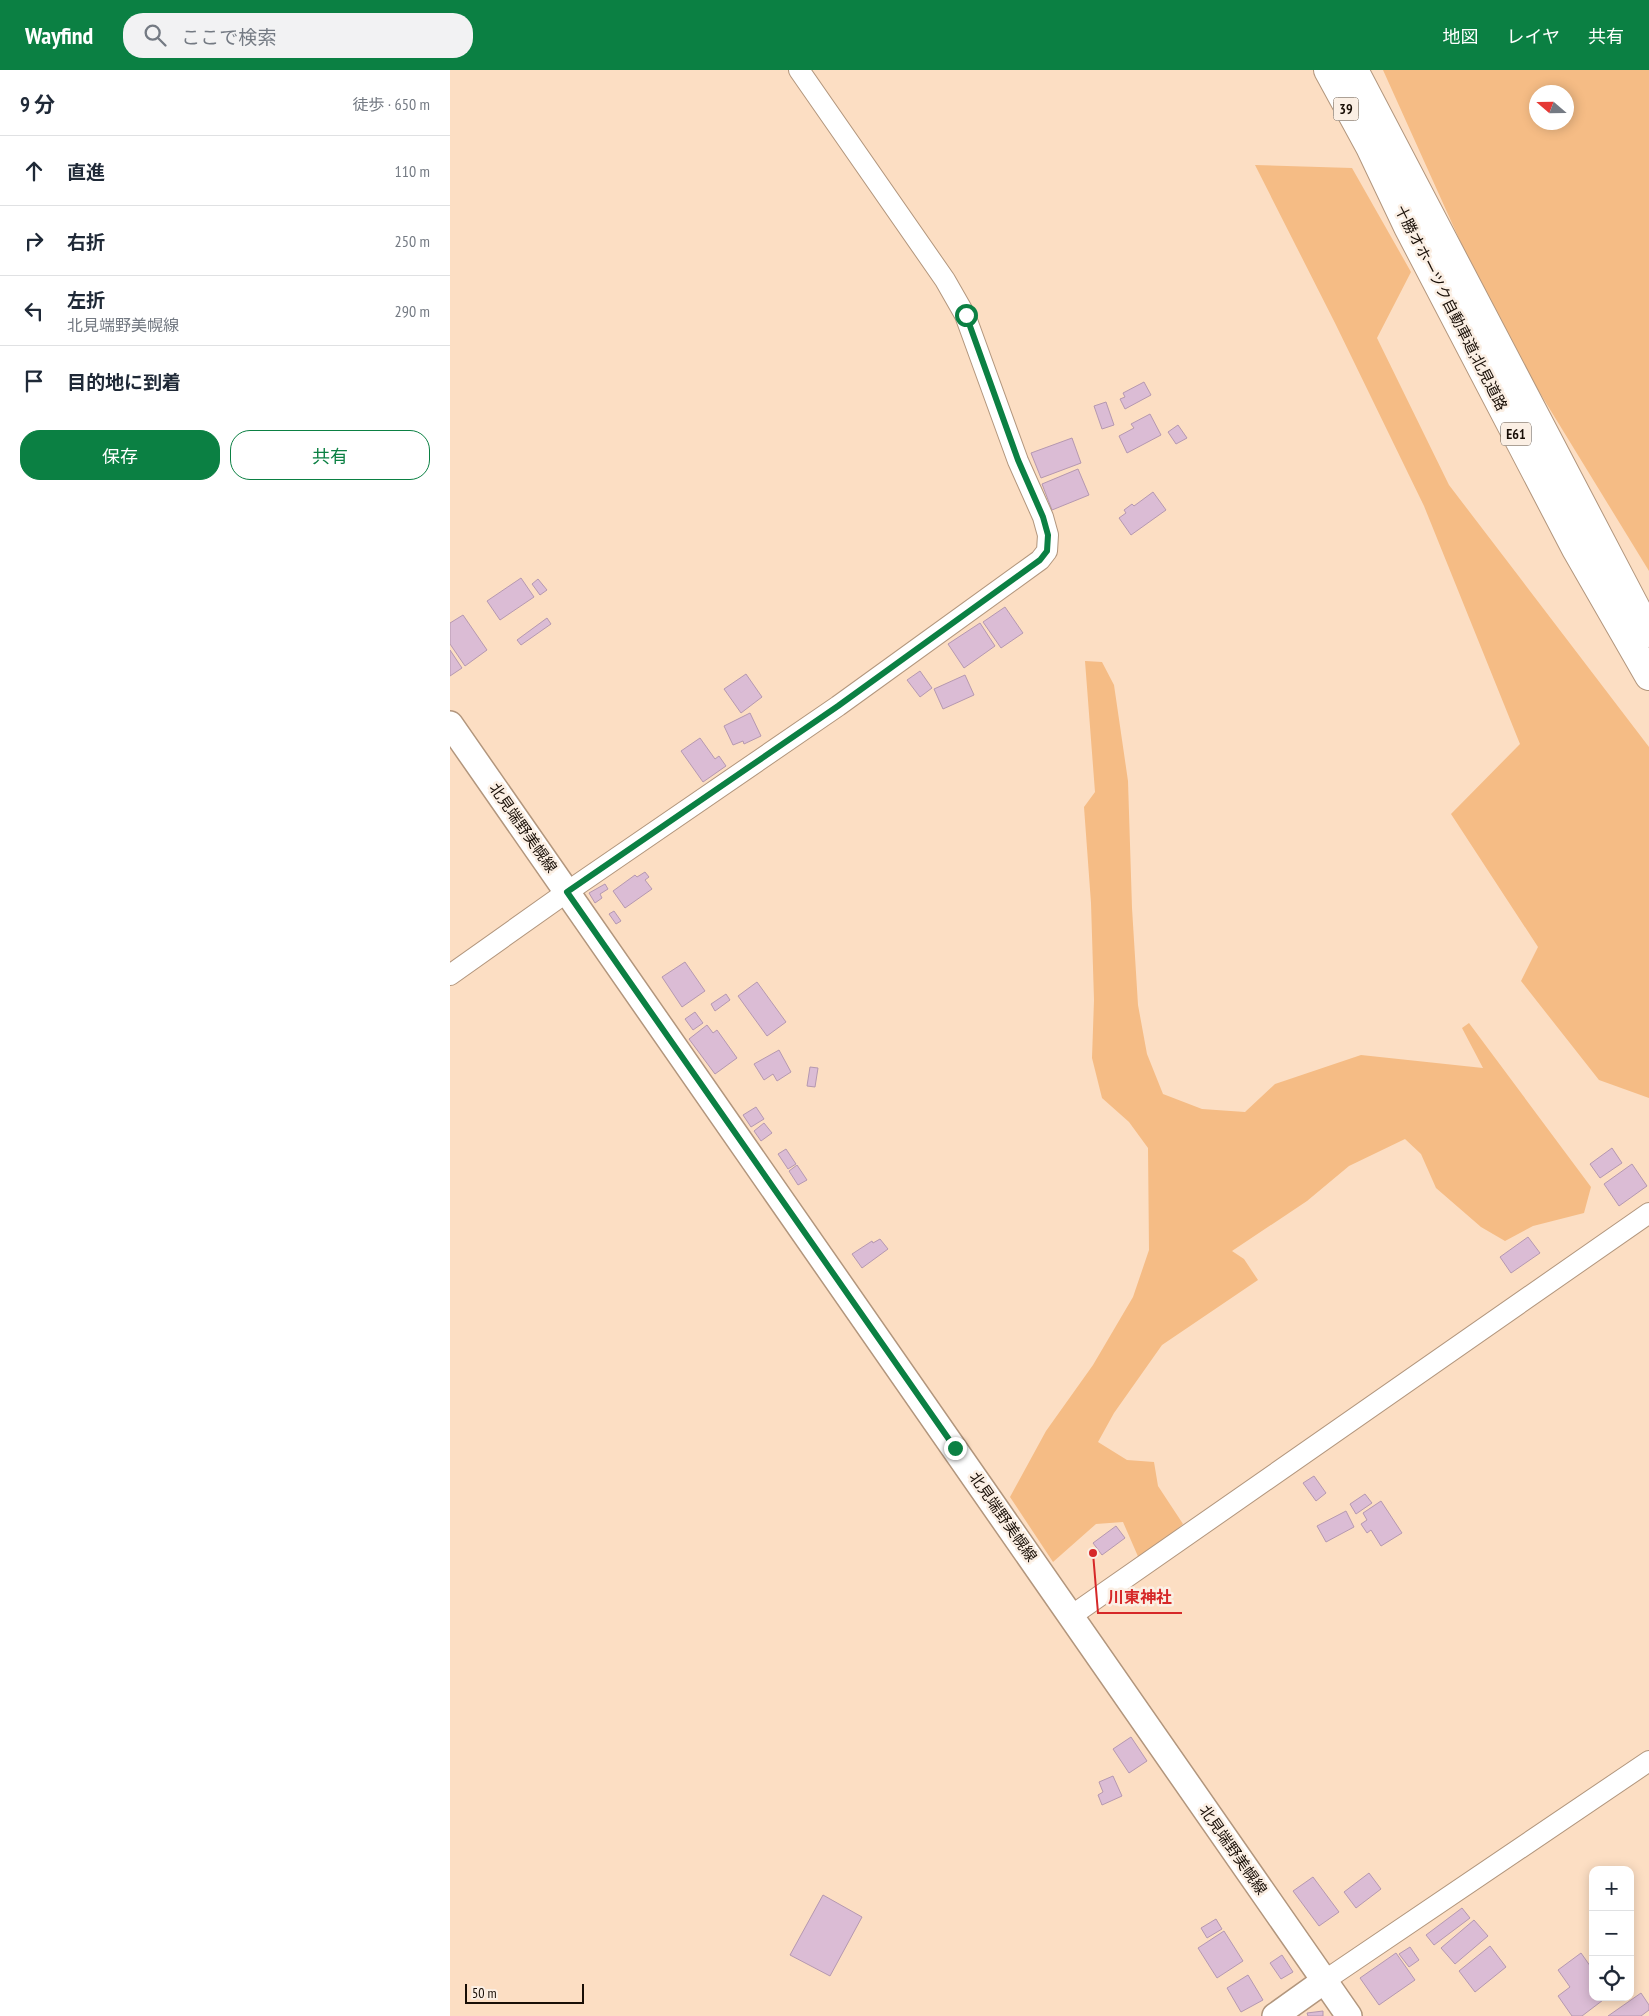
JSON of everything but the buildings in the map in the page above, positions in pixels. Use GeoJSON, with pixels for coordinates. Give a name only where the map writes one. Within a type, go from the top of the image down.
{"type":"FeatureCollection","features":[{"type":"Feature","properties":{"kind":"highway","name":"39"},"geometry":{"type":"LineString","coordinates":[[1322,70],[1370,147]]}},
{"type":"Feature","properties":{"kind":"highway","name":"十勝オホーツク自動車道;北見道路"},"geometry":{"type":"LineString","coordinates":[[1328,70],[1370,147],[1419,222]]}},
{"type":"Feature","properties":{"kind":"highway","name":"十勝オホーツク自動車道;北見道路"},"geometry":{"type":"LineString","coordinates":[[1354,70],[1419,222],[1467,314],[1576,549],[1638,629]]}},
{"type":"Feature","properties":{"kind":"highway","name":"十勝オホーツク自動車道;北見道路"},"geometry":{"type":"LineString","coordinates":[[1467,314],[1598,535],[1638,629],[1649,676]]}},
{"type":"Feature","properties":{"kind":"main road","name":"北見端野美幌線"},"geometry":{"type":"LineString","coordinates":[[450,724],[1349,2016]]}},
{"type":"Feature","properties":{"kind":"main road"},"geometry":{"type":"LineString","coordinates":[[1275,2016],[1324,1981]]}},
{"type":"Feature","properties":{"kind":"street"},"geometry":{"type":"LineString","coordinates":[[450,976],[567,892],[838,706],[1040,560],[1047,551],[1048,535],[1043,517],[1018,460],[966,315],[945,280],[798,70]]}},
{"type":"Feature","properties":{"kind":"street"},"geometry":{"type":"LineString","coordinates":[[1072,1616],[1649,1213]]}},
{"type":"Feature","properties":{"kind":"street"},"geometry":{"type":"LineString","coordinates":[[1324,1981],[1649,1761]]}},
{"type":"Feature","properties":{"kind":"shaded area"},"geometry":{"type":"Polygon","coordinates":[[[1383,70],[1649,70],[1649,571],[1497,323],[1383,70]]]}},
{"type":"Feature","properties":{"kind":"shaded area"},"geometry":{"type":"Polygon","coordinates":[[[1255,165],[1352,168],[1411,272],[1377,338],[1449,485],[1649,747],[1649,1098],[1599,1080],[1521,981],[1538,947],[1451,814],[1520,744],[1424,506],[1335,323],[1255,165]]]}},
{"type":"Feature","properties":{"kind":"shaded area"},"geometry":{"type":"Polygon","coordinates":[[[1085,661],[1102,662],[1114,685],[1128,781],[1132,908],[1138,1005],[1147,1054],[1163,1094],[1202,1109],[1245,1112],[1275,1084],[1361,1055],[1483,1068],[1462,1028],[1469,1023],[1591,1187],[1584,1213],[1533,1226],[1505,1241],[1481,1227],[1436,1188],[1421,1154],[1405,1139],[1349,1166],[1307,1201],[1232,1251],[1244,1259],[1258,1280],[1162,1345],[1114,1413],[1098,1442],[1127,1460],[1154,1462],[1158,1486],[1183,1524],[1140,1561],[1123,1522],[1096,1524],[1053,1562],[1010,1497],[1046,1431],[1093,1365],[1133,1297],[1149,1250],[1148,1148],[1129,1122],[1102,1098],[1092,1058],[1094,1000],[1091,903],[1084,807],[1095,792],[1085,661]]]}},
{"type":"Feature","properties":{"kind":"place","name":"川東神社"},"geometry":{"type":"Point","coordinates":[1093,1553]}},
{"type":"Feature","properties":{"kind":"route"},"geometry":{"type":"LineString","coordinates":[[955,1448],[567,892],[838,706],[1040,560],[1047,551],[1048,535],[1043,517],[1018,460],[966,315]]}}]}
